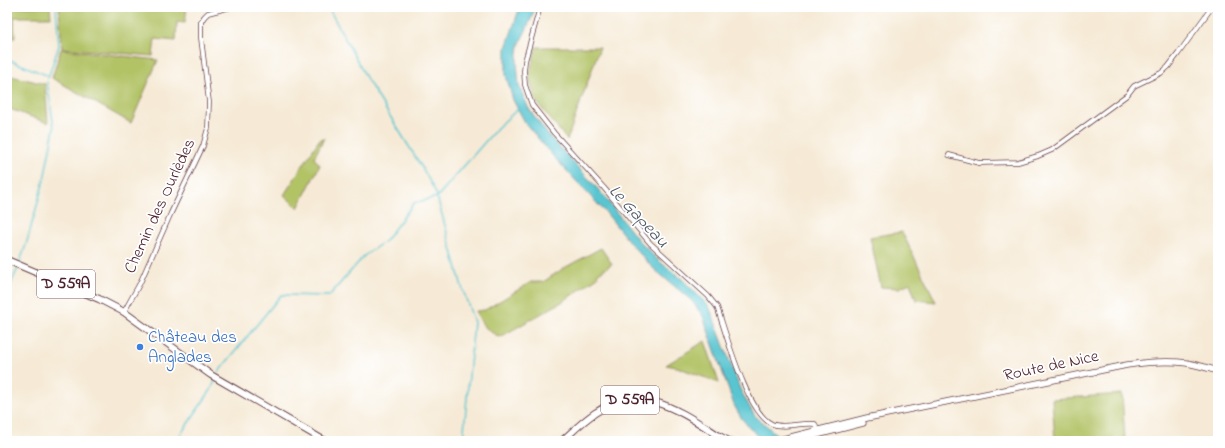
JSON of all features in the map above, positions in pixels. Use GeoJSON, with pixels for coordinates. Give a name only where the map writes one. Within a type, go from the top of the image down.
{"type":"FeatureCollection","features":[{"type":"Feature","properties":{"kind":"main road","name":"D 559A"},"geometry":{"type":"LineString","coordinates":[[7,260],[71,286],[124,312],[211,375],[326,441]]}},
{"type":"Feature","properties":{"kind":"main road","name":"Route de Nice"},"geometry":{"type":"LineString","coordinates":[[890,414],[1055,379],[1152,361],[1188,363],[1218,371]]}},
{"type":"Feature","properties":{"kind":"main road","name":"D 559A"},"geometry":{"type":"LineString","coordinates":[[562,441],[596,412],[614,404],[632,399],[649,400],[663,404],[687,416],[722,439],[729,441]]}},
{"type":"Feature","properties":{"kind":"main road"},"geometry":{"type":"LineString","coordinates":[[792,439],[818,431],[890,414]]}},
{"type":"Feature","properties":{"kind":"main road"},"geometry":{"type":"LineString","coordinates":[[775,441],[792,439],[869,421],[890,414]]}},
{"type":"Feature","properties":{"kind":"street","name":"Chemin des Ourlèdes"},"geometry":{"type":"LineString","coordinates":[[124,312],[140,283],[171,213],[204,146],[208,128],[209,102],[202,46],[201,22],[208,13],[231,7]]}},
{"type":"Feature","properties":{"kind":"street"},"geometry":{"type":"LineString","coordinates":[[540,7],[525,61],[524,71],[525,85],[532,105],[554,133],[604,188],[650,243],[717,306],[744,386],[762,417],[771,424],[778,426],[809,423],[814,424],[818,431]]}},
{"type":"Feature","properties":{"kind":"street"},"geometry":{"type":"LineString","coordinates":[[949,155],[979,163],[998,163],[1018,162],[1052,150],[1127,95],[1134,86],[1161,73],[1178,54],[1212,7]]}},
{"type":"Feature","properties":{"kind":"shaded area"},"geometry":{"type":"Polygon","coordinates":[[[1218,438],[1218,441],[1174,441],[1218,438]]]}},
{"type":"Feature","properties":{"kind":"green space"},"geometry":{"type":"Polygon","coordinates":[[[7,7],[50,7],[51,17],[14,17],[15,38],[7,38],[7,7]]]}},
{"type":"Feature","properties":{"kind":"green space"},"geometry":{"type":"Polygon","coordinates":[[[59,7],[187,7],[185,23],[177,22],[176,41],[155,39],[153,56],[62,48],[59,7]]]}},
{"type":"Feature","properties":{"kind":"green space"},"geometry":{"type":"Polygon","coordinates":[[[536,47],[600,47],[567,140],[536,101],[529,77],[536,47]]]}},
{"type":"Feature","properties":{"kind":"green space"},"geometry":{"type":"Polygon","coordinates":[[[61,49],[158,60],[131,123],[52,78],[61,49]]]}},
{"type":"Feature","properties":{"kind":"green space"},"geometry":{"type":"Polygon","coordinates":[[[7,75],[45,84],[48,123],[7,108],[7,75]]]}},
{"type":"Feature","properties":{"kind":"green space"},"geometry":{"type":"Polygon","coordinates":[[[324,138],[314,158],[320,165],[298,208],[284,195],[319,140],[324,138]]]}},
{"type":"Feature","properties":{"kind":"green space"},"geometry":{"type":"Polygon","coordinates":[[[902,232],[936,302],[916,300],[910,283],[899,288],[881,287],[870,237],[902,232]]]}},
{"type":"Feature","properties":{"kind":"green space"},"geometry":{"type":"Polygon","coordinates":[[[601,248],[612,264],[597,274],[598,277],[562,302],[500,337],[488,330],[480,320],[476,311],[485,310],[531,282],[543,282],[564,268],[601,248]]]}},
{"type":"Feature","properties":{"kind":"green space"},"geometry":{"type":"Polygon","coordinates":[[[705,341],[719,383],[677,367],[666,365],[705,341]]]}},
{"type":"Feature","properties":{"kind":"green space"},"geometry":{"type":"Polygon","coordinates":[[[1122,394],[1125,440],[1055,441],[1052,399],[1122,394]]]}},
{"type":"Feature","properties":{"kind":"water"},"geometry":{"type":"Polygon","coordinates":[[[520,7],[535,7],[519,45],[517,62],[519,86],[529,109],[548,135],[599,190],[639,241],[660,262],[682,279],[709,306],[740,389],[754,415],[784,441],[762,441],[742,419],[734,405],[703,316],[692,301],[654,269],[526,124],[513,100],[506,75],[506,48],[520,7]]]}},
{"type":"Feature","properties":{"kind":"waterway"},"geometry":{"type":"LineString","coordinates":[[48,78],[59,46],[56,7]]}},
{"type":"Feature","properties":{"kind":"waterway"},"geometry":{"type":"LineString","coordinates":[[328,7],[368,81],[423,169],[436,193],[462,287],[474,322],[463,441]]}},
{"type":"Feature","properties":{"kind":"waterway"},"geometry":{"type":"LineString","coordinates":[[7,59],[49,76]]}},
{"type":"Feature","properties":{"kind":"waterway"},"geometry":{"type":"LineString","coordinates":[[20,261],[26,245],[44,180],[54,128],[47,82]]}},
{"type":"Feature","properties":{"kind":"waterway"},"geometry":{"type":"LineString","coordinates":[[219,373],[281,295],[329,296],[364,256],[385,241],[414,203],[437,197],[498,127],[518,109]]}},
{"type":"Feature","properties":{"kind":"waterway"},"geometry":{"type":"LineString","coordinates":[[7,293],[18,268]]}},
{"type":"Feature","properties":{"kind":"waterway"},"geometry":{"type":"LineString","coordinates":[[176,441],[211,390],[215,381]]}},
{"type":"Feature","properties":{"kind":"place","name":"Château des Anglades"},"geometry":{"type":"Point","coordinates":[140,347]}},
{"type":"Feature","properties":{"kind":"water label","name":"Le Gapeau"},"geometry":{"type":"Point","coordinates":[638,217]}}]}
